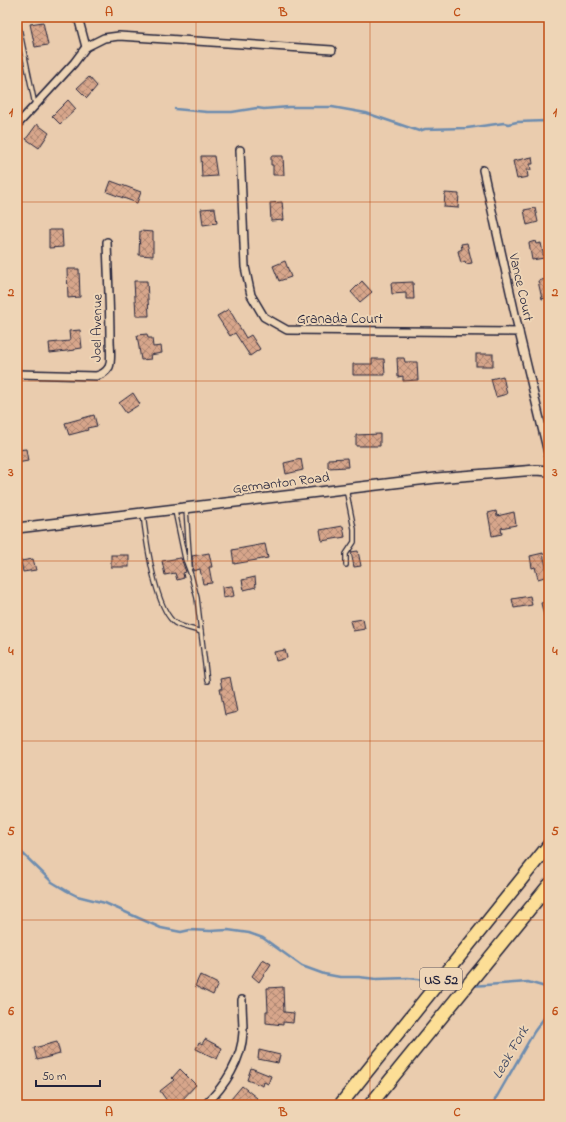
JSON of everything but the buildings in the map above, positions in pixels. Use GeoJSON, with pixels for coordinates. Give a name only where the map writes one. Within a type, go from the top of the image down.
{"type":"FeatureCollection","features":[{"type":"Feature","properties":{"kind":"highway","name":"US 52"},"geometry":{"type":"LineString","coordinates":[[340,1105],[547,846]]}},
{"type":"Feature","properties":{"kind":"highway","name":"US 52"},"geometry":{"type":"LineString","coordinates":[[370,1105],[549,885]]}},
{"type":"Feature","properties":{"kind":"main road","name":"Germanton Road"},"geometry":{"type":"LineString","coordinates":[[17,528],[175,510],[346,488],[467,475],[536,470],[549,471]]}},
{"type":"Feature","properties":{"kind":"street"},"geometry":{"type":"LineString","coordinates":[[78,17],[86,47]]}},
{"type":"Feature","properties":{"kind":"street"},"geometry":{"type":"LineString","coordinates":[[17,125],[74,63],[86,47],[104,38],[119,36],[332,50]]}},
{"type":"Feature","properties":{"kind":"street","name":"Granada Court"},"geometry":{"type":"LineString","coordinates":[[240,150],[245,267],[251,295],[264,317],[287,330],[519,332]]}},
{"type":"Feature","properties":{"kind":"street","name":"Vance Court"},"geometry":{"type":"LineString","coordinates":[[483,170],[519,332],[549,456]]}},
{"type":"Feature","properties":{"kind":"street","name":"Joel Avenue"},"geometry":{"type":"LineString","coordinates":[[17,374],[96,376],[108,370],[110,360],[110,319],[107,242]]}},
{"type":"Feature","properties":{"kind":"street"},"geometry":{"type":"LineString","coordinates":[[205,1105],[216,1095],[232,1070],[240,1049],[243,1033],[242,1000]]}},
{"type":"Feature","properties":{"kind":"lane"},"geometry":{"type":"LineString","coordinates":[[17,18],[35,105]]}},
{"type":"Feature","properties":{"kind":"lane"},"geometry":{"type":"LineString","coordinates":[[346,488],[354,529],[354,542],[346,554],[346,565]]}},
{"type":"Feature","properties":{"kind":"lane"},"geometry":{"type":"LineString","coordinates":[[186,508],[191,575]]}},
{"type":"Feature","properties":{"kind":"lane"},"geometry":{"type":"LineString","coordinates":[[175,510],[185,559],[197,598],[207,681]]}},
{"type":"Feature","properties":{"kind":"lane"},"geometry":{"type":"LineString","coordinates":[[143,513],[155,583],[167,612],[173,622],[182,627],[201,632]]}},
{"type":"Feature","properties":{"kind":"waterway"},"geometry":{"type":"LineString","coordinates":[[175,109],[207,112],[232,112],[257,108],[332,107],[366,113],[419,131],[425,129],[467,128],[517,122],[549,122]]}},
{"type":"Feature","properties":{"kind":"waterway"},"geometry":{"type":"LineString","coordinates":[[17,848],[52,882],[67,891],[77,896],[105,903],[161,928],[181,932],[190,930],[228,930],[249,933],[263,938],[302,966],[324,974],[340,977],[376,979],[408,978],[435,981]]}},
{"type":"Feature","properties":{"kind":"waterway"},"geometry":{"type":"LineString","coordinates":[[444,982],[463,985]]}},
{"type":"Feature","properties":{"kind":"waterway"},"geometry":{"type":"LineString","coordinates":[[471,986],[528,982],[549,988]]}},
{"type":"Feature","properties":{"kind":"waterway","name":"Leak Fork"},"geometry":{"type":"LineString","coordinates":[[492,1105],[534,1032],[549,1011]]}}]}
